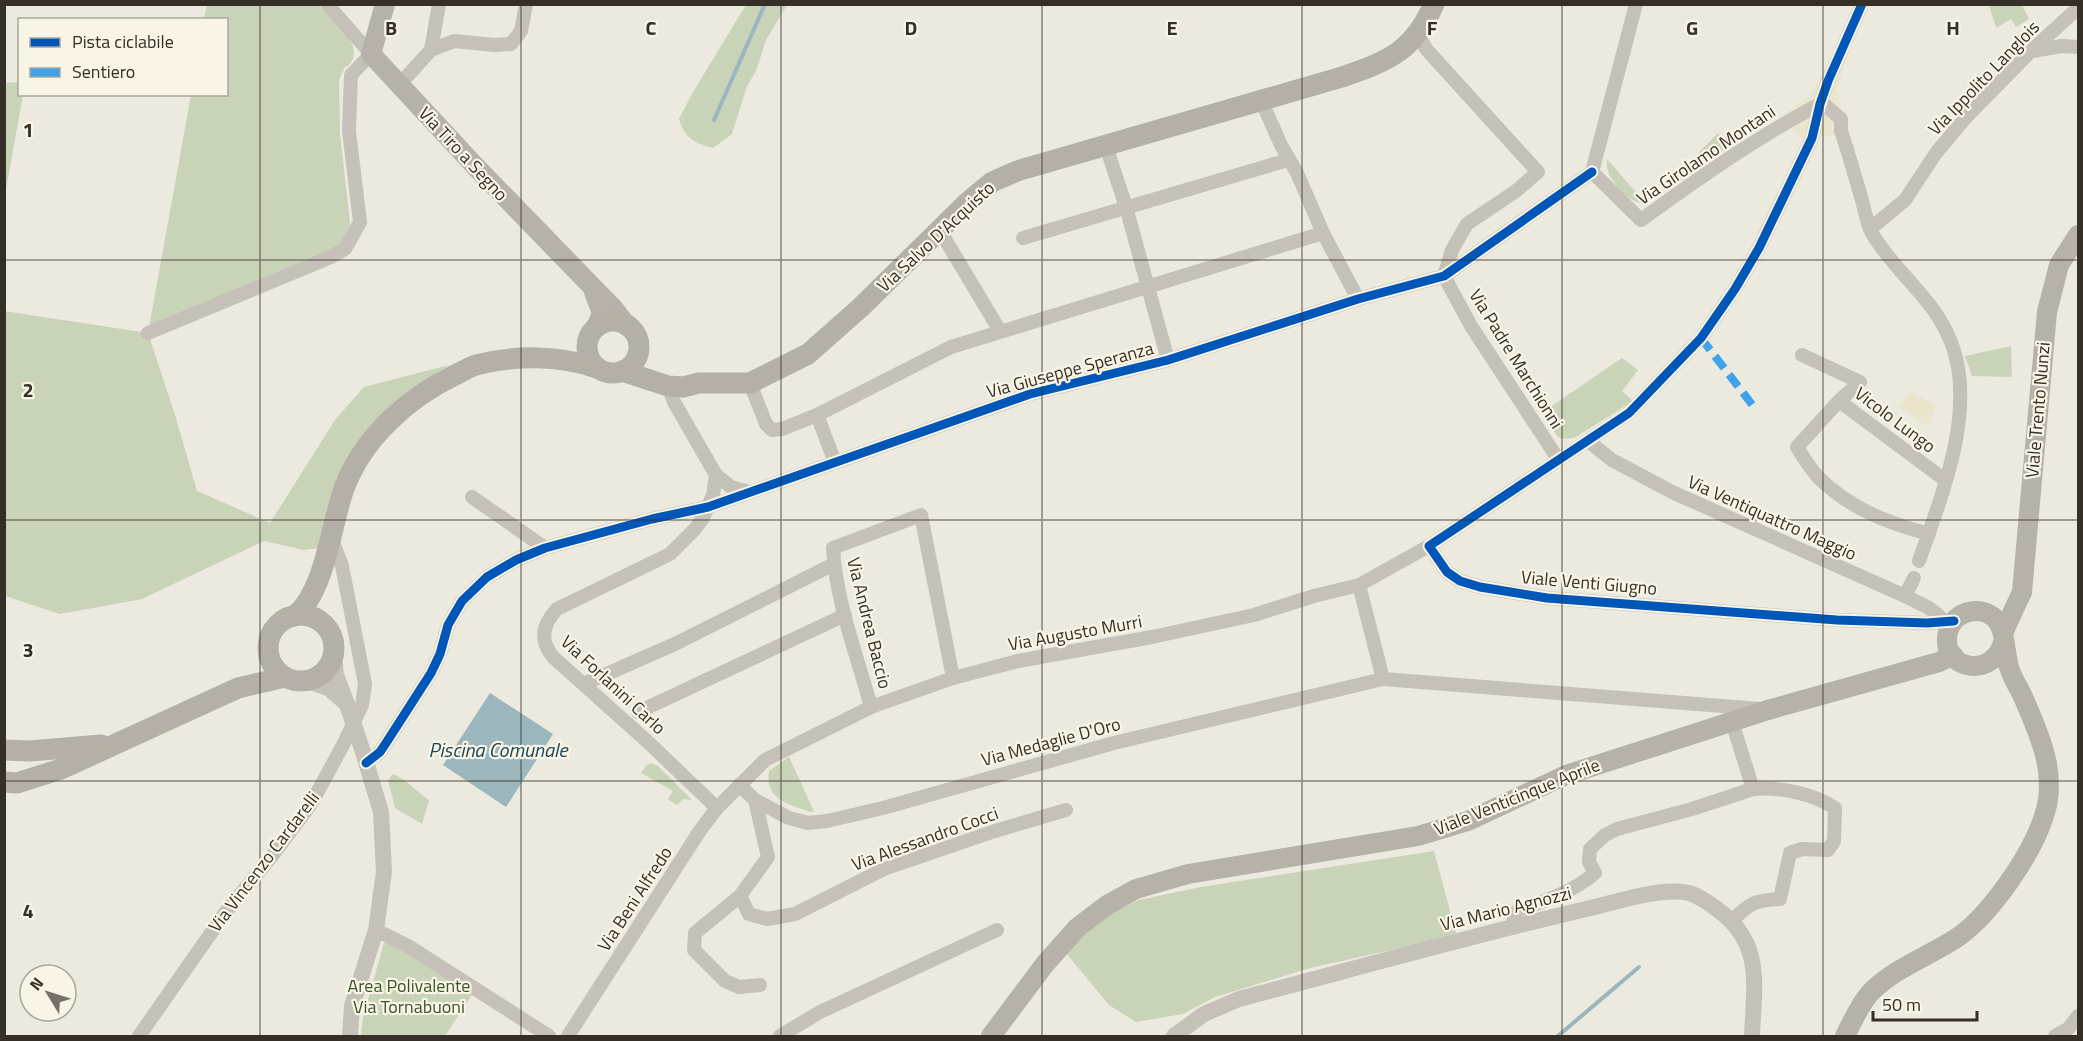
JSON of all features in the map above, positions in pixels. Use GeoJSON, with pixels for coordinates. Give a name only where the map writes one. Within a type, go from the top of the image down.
{"type":"FeatureCollection","features":[{"type":"Feature","properties":{"kind":"main road"},"geometry":{"type":"LineString","coordinates":[[371,54],[386,4]]}},
{"type":"Feature","properties":{"kind":"main road","name":"Via Salvo D'Acquisto"},"geometry":{"type":"LineString","coordinates":[[1302,87],[1372,60],[1402,32],[1423,4]]}},
{"type":"Feature","properties":{"kind":"main road","name":"Via Salvo D'Acquisto"},"geometry":{"type":"LineString","coordinates":[[694,384],[750,383],[808,354],[860,308],[939,229],[992,182],[1017,171],[1381,63],[1398,54],[1417,34],[1434,4]]}},
{"type":"Feature","properties":{"kind":"main road","name":"Via Tiro a Segno"},"geometry":{"type":"LineString","coordinates":[[371,54],[627,326]]}},
{"type":"Feature","properties":{"kind":"main road","name":"Viale Trento Nunzi"},"geometry":{"type":"LineString","coordinates":[[2000,631],[2022,592],[2047,312],[2059,265],[2079,235]]}},
{"type":"Feature","properties":{"kind":"main road","name":"Via Tiro a Segno"},"geometry":{"type":"LineString","coordinates":[[592,334],[602,313],[593,289]]}},
{"type":"Feature","properties":{"kind":"main road"},"geometry":{"type":"LineString","coordinates":[[295,616],[307,603],[317,584],[345,486],[359,456],[386,425],[410,403],[440,382],[474,366],[510,360],[561,358],[608,373],[622,371],[632,365],[638,354],[638,341],[627,326],[614,322],[604,323],[575,351],[561,358]]}},
{"type":"Feature","properties":{"kind":"main road"},"geometry":{"type":"LineString","coordinates":[[592,334],[588,355],[597,368]]}},
{"type":"Feature","properties":{"kind":"main road"},"geometry":{"type":"LineString","coordinates":[[638,354],[662,376],[694,384]]}},
{"type":"Feature","properties":{"kind":"main road"},"geometry":{"type":"LineString","coordinates":[[622,371],[668,386],[683,387],[694,384]]}},
{"type":"Feature","properties":{"kind":"main road"},"geometry":{"type":"LineString","coordinates":[[317,584],[323,624],[334,643],[333,655],[325,672],[308,681],[285,677],[278,672],[269,655],[268,645],[276,627],[288,618],[305,615],[323,624]]}},
{"type":"Feature","properties":{"kind":"main road"},"geometry":{"type":"LineString","coordinates":[[1845,1036],[1864,1000],[1879,985],[1957,938],[1988,908],[2016,872],[2045,816],[2050,784],[2047,756],[2010,672],[2000,631],[1978,610],[1960,615],[1949,621],[1948,647],[1959,662],[1968,666],[1987,664],[2000,651],[2000,631]]}},
{"type":"Feature","properties":{"kind":"main road"},"geometry":{"type":"LineString","coordinates":[[238,688],[260,669],[269,655]]}},
{"type":"Feature","properties":{"kind":"main road","name":"Viale Venticinque Aprile"},"geometry":{"type":"LineString","coordinates":[[991,1036],[1045,964],[1077,928],[1107,905],[1136,889],[1188,874],[1418,836],[1468,821],[1566,775],[1768,710],[1939,663],[1953,655]]}},
{"type":"Feature","properties":{"kind":"main road"},"geometry":{"type":"LineString","coordinates":[[1987,664],[2010,672]]}},
{"type":"Feature","properties":{"kind":"main road"},"geometry":{"type":"LineString","coordinates":[[4,782],[17,783],[61,769],[238,688],[285,677]]}},
{"type":"Feature","properties":{"kind":"main road"},"geometry":{"type":"LineString","coordinates":[[4,750],[30,751],[114,744]]}},
{"type":"Feature","properties":{"kind":"street"},"geometry":{"type":"LineString","coordinates":[[148,333],[331,257],[345,249],[360,222],[349,131],[351,75],[371,54],[327,4]]}},
{"type":"Feature","properties":{"kind":"street"},"geometry":{"type":"LineString","coordinates":[[431,50],[439,4]]}},
{"type":"Feature","properties":{"kind":"street"},"geometry":{"type":"LineString","coordinates":[[399,85],[431,50],[454,41],[494,45],[511,44],[521,31],[526,4]]}},
{"type":"Feature","properties":{"kind":"street"},"geometry":{"type":"LineString","coordinates":[[1444,276],[1592,172],[1636,4]]}},
{"type":"Feature","properties":{"kind":"street"},"geometry":{"type":"LineString","coordinates":[[1428,546],[1629,413],[1701,338],[1759,248],[1812,138],[1828,81],[1862,4]]}},
{"type":"Feature","properties":{"kind":"street","name":"Via Ippolito Langlois"},"geometry":{"type":"LineString","coordinates":[[1870,229],[1905,200],[1936,153],[1967,116],[2031,51],[2079,8]]}},
{"type":"Feature","properties":{"kind":"street"},"geometry":{"type":"LineString","coordinates":[[1417,34],[1427,50],[1538,172],[1516,191],[1467,224],[1452,250],[1444,276]]}},
{"type":"Feature","properties":{"kind":"street"},"geometry":{"type":"LineString","coordinates":[[2031,51],[2062,46],[2079,47]]}},
{"type":"Feature","properties":{"kind":"street"},"geometry":{"type":"LineString","coordinates":[[1261,100],[1323,233],[1358,299]]}},
{"type":"Feature","properties":{"kind":"street"},"geometry":{"type":"LineString","coordinates":[[1820,104],[1826,106],[1841,119],[1841,131],[1870,229],[1888,257],[1930,307],[1947,333],[1957,364],[1961,392],[1954,448],[1919,561]]}},
{"type":"Feature","properties":{"kind":"street","name":"Via Girolamo Montani"},"geometry":{"type":"LineString","coordinates":[[1592,172],[1641,220],[1702,176],[1787,121],[1820,104]]}},
{"type":"Feature","properties":{"kind":"street"},"geometry":{"type":"LineString","coordinates":[[1106,146],[1126,207],[1168,360]]}},
{"type":"Feature","properties":{"kind":"street"},"geometry":{"type":"LineString","coordinates":[[1023,238],[1288,160]]}},
{"type":"Feature","properties":{"kind":"street"},"geometry":{"type":"LineString","coordinates":[[939,229],[1000,331]]}},
{"type":"Feature","properties":{"kind":"street"},"geometry":{"type":"LineString","coordinates":[[750,383],[766,424],[772,430],[782,429],[818,415],[951,347],[1323,233]]}},
{"type":"Feature","properties":{"kind":"street","name":"Via Giuseppe Speranza"},"geometry":{"type":"LineString","coordinates":[[364,758],[386,743],[431,673],[440,654],[447,625],[462,601],[487,577],[516,560],[546,548],[652,519],[708,507],[1030,394],[1168,360],[1358,299],[1444,276]]}},
{"type":"Feature","properties":{"kind":"street","name":"Via Padre Marchionni"},"geometry":{"type":"LineString","coordinates":[[1444,276],[1471,326],[1558,459]]}},
{"type":"Feature","properties":{"kind":"street","name":"Vicolo Lungo"},"geometry":{"type":"LineString","coordinates":[[1802,355],[1860,382],[1839,400],[1945,480]]}},
{"type":"Feature","properties":{"kind":"street"},"geometry":{"type":"LineString","coordinates":[[668,386],[674,402],[716,475],[731,487],[748,492]]}},
{"type":"Feature","properties":{"kind":"street"},"geometry":{"type":"LineString","coordinates":[[1839,400],[1797,447],[1817,476],[1845,500],[1890,524],[1929,534]]}},
{"type":"Feature","properties":{"kind":"street"},"geometry":{"type":"LineString","coordinates":[[818,415],[835,462]]}},
{"type":"Feature","properties":{"kind":"street","name":"Via Ventiquattro Maggio"},"geometry":{"type":"LineString","coordinates":[[1588,441],[1612,460],[1671,492],[1905,596],[1949,621]]}},
{"type":"Feature","properties":{"kind":"street"},"geometry":{"type":"LineString","coordinates":[[708,507],[713,495],[716,475]]}},
{"type":"Feature","properties":{"kind":"street"},"geometry":{"type":"LineString","coordinates":[[472,497],[546,548]]}},
{"type":"Feature","properties":{"kind":"street","name":"Via Forlanini Carlo"},"geometry":{"type":"LineString","coordinates":[[708,507],[695,529],[670,554],[556,609],[548,619],[544,631],[547,650],[553,657],[717,808]]}},
{"type":"Feature","properties":{"kind":"street","name":"Via Andrea Baccio"},"geometry":{"type":"LineString","coordinates":[[871,707],[845,615],[832,548],[921,515],[953,678]]}},
{"type":"Feature","properties":{"kind":"street","name":"Via Vincenzo Cardarelli"},"geometry":{"type":"LineString","coordinates":[[139,1036],[225,913],[311,804],[343,745],[364,698],[365,684],[342,566],[331,536]]}},
{"type":"Feature","properties":{"kind":"street","name":"Via Augusto Murri"},"geometry":{"type":"LineString","coordinates":[[739,785],[765,760],[871,707],[953,678],[1018,661],[1152,638],[1254,615],[1359,585],[1428,546]]}},
{"type":"Feature","properties":{"kind":"street","name":"Viale Venti Giugno"},"geometry":{"type":"LineString","coordinates":[[1428,546],[1447,572],[1460,581],[1480,587],[1547,598],[1837,620],[1927,623],[1949,621]]}},
{"type":"Feature","properties":{"kind":"street"},"geometry":{"type":"LineString","coordinates":[[584,684],[677,643],[834,564]]}},
{"type":"Feature","properties":{"kind":"street"},"geometry":{"type":"LineString","coordinates":[[1905,596],[1914,578]]}},
{"type":"Feature","properties":{"kind":"street"},"geometry":{"type":"LineString","coordinates":[[1359,585],[1383,679]]}},
{"type":"Feature","properties":{"kind":"street"},"geometry":{"type":"LineString","coordinates":[[638,712],[845,615]]}},
{"type":"Feature","properties":{"kind":"street"},"geometry":{"type":"LineString","coordinates":[[333,655],[336,675],[381,812],[384,872],[376,930],[352,1006],[350,1036]]}},
{"type":"Feature","properties":{"kind":"street","name":"Via Medaglie D'Oro"},"geometry":{"type":"LineString","coordinates":[[739,785],[755,800],[789,818],[808,823],[827,821],[883,808],[1114,743],[1383,679],[1768,710]]}},
{"type":"Feature","properties":{"kind":"street"},"geometry":{"type":"LineString","coordinates":[[308,681],[328,688],[347,704]]}},
{"type":"Feature","properties":{"kind":"street"},"geometry":{"type":"LineString","coordinates":[[1732,722],[1754,789]]}},
{"type":"Feature","properties":{"kind":"street","name":"Via Beni Alfredo"},"geometry":{"type":"LineString","coordinates":[[568,1036],[694,841],[717,808],[739,785]]}},
{"type":"Feature","properties":{"kind":"street"},"geometry":{"type":"LineString","coordinates":[[1515,926],[1514,915],[1518,910],[1558,896],[1585,882],[1595,873],[1589,862],[1590,849],[1605,834],[1617,829],[1692,809],[1754,789],[1770,788],[1790,791],[1835,808],[1834,841],[1828,850],[1802,849],[1790,853],[1780,899],[1760,900],[1743,909],[1732,921]]}},
{"type":"Feature","properties":{"kind":"street"},"geometry":{"type":"LineString","coordinates":[[755,800],[768,857],[740,896],[695,933],[694,950],[725,981],[739,987],[760,985]]}},
{"type":"Feature","properties":{"kind":"street","name":"Via Alessandro Cocci"},"geometry":{"type":"LineString","coordinates":[[740,896],[749,914],[767,919],[795,914],[884,869],[995,831],[1066,810]]}},
{"type":"Feature","properties":{"kind":"street","name":"Via Mario Agnozzi"},"geometry":{"type":"LineString","coordinates":[[1174,1036],[1204,1014],[1239,999],[1515,926],[1661,892],[1689,893],[1710,904],[1739,928],[1751,950],[1754,976],[1752,1036]]}},
{"type":"Feature","properties":{"kind":"street"},"geometry":{"type":"LineString","coordinates":[[376,930],[408,946],[549,1036]]}},
{"type":"Feature","properties":{"kind":"street"},"geometry":{"type":"LineString","coordinates":[[780,1036],[820,1012],[997,930]]}},
{"type":"Feature","properties":{"kind":"street"},"geometry":{"type":"LineString","coordinates":[[2055,1036],[2068,1029],[2079,1016]]}},
{"type":"Feature","properties":{"kind":"green space"},"geometry":{"type":"Polygon","coordinates":[[[207,5],[318,5],[346,33],[354,50],[353,58],[345,67],[339,80],[340,134],[350,222],[345,249],[148,333],[191,96],[228,96],[228,18],[204,18],[207,5]]]}},
{"type":"Feature","properties":{"kind":"green space"},"geometry":{"type":"Polygon","coordinates":[[[746,5],[787,5],[766,40],[756,71],[747,86],[732,134],[713,148],[691,139],[684,131],[679,119],[746,5]]]}},
{"type":"Feature","properties":{"kind":"green space"},"geometry":{"type":"Polygon","coordinates":[[[1989,5],[2022,5],[2029,19],[2016,27],[2011,19],[1996,28],[1989,5]]]}},
{"type":"Feature","properties":{"kind":"green space"},"geometry":{"type":"Polygon","coordinates":[[[18,82],[18,96],[23,96],[5,195],[5,83],[18,82]]]}},
{"type":"Feature","properties":{"kind":"green space"},"geometry":{"type":"Polygon","coordinates":[[[1718,133],[1725,143],[1722,152],[1669,189],[1666,186],[1718,133]]]}},
{"type":"Feature","properties":{"kind":"green space"},"geometry":{"type":"Polygon","coordinates":[[[1607,159],[1646,204],[1631,199],[1618,188],[1609,174],[1607,159]]]}},
{"type":"Feature","properties":{"kind":"green space"},"geometry":{"type":"Polygon","coordinates":[[[4,311],[148,333],[197,491],[270,523],[335,420],[364,387],[449,365],[410,390],[388,409],[320,548],[304,550],[264,541],[142,599],[60,614],[5,596],[4,311]]]}},
{"type":"Feature","properties":{"kind":"green space"},"geometry":{"type":"Polygon","coordinates":[[[2011,346],[2012,377],[1972,376],[1965,356],[2011,346]]]}},
{"type":"Feature","properties":{"kind":"green space"},"geometry":{"type":"Polygon","coordinates":[[[1622,358],[1638,370],[1622,391],[1633,401],[1574,438],[1562,439],[1557,436],[1543,412],[1622,358]]]}},
{"type":"Feature","properties":{"kind":"green space"},"geometry":{"type":"Polygon","coordinates":[[[789,757],[814,811],[794,807],[780,799],[770,788],[769,771],[789,757]]]}},
{"type":"Feature","properties":{"kind":"green space"},"geometry":{"type":"Polygon","coordinates":[[[651,763],[658,766],[692,800],[683,799],[677,805],[668,799],[673,791],[641,773],[651,763]]]}},
{"type":"Feature","properties":{"kind":"green space"},"geometry":{"type":"Polygon","coordinates":[[[393,774],[429,800],[422,824],[395,808],[388,780],[393,774]]]}},
{"type":"Feature","properties":{"kind":"green space"},"geometry":{"type":"Polygon","coordinates":[[[1434,851],[1456,933],[1418,944],[1310,968],[1215,997],[1183,1014],[1136,1022],[1109,1005],[1066,953],[1088,930],[1115,911],[1139,900],[1201,887],[1434,851]]]}},
{"type":"Feature","properties":{"kind":"green space","name":"Area Polivalente Via Tornabuoni"},"geometry":{"type":"Polygon","coordinates":[[[387,939],[475,990],[445,1036],[361,1036],[363,1017],[387,939]]]}},
{"type":"Feature","properties":{"kind":"shaded area"},"geometry":{"type":"Polygon","coordinates":[[[1838,48],[1849,50],[1837,90],[1845,126],[1838,135],[1820,136],[1806,142],[1791,128],[1783,115],[1808,98],[1838,48]]]}},
{"type":"Feature","properties":{"kind":"shaded area"},"geometry":{"type":"Polygon","coordinates":[[[1910,391],[1937,406],[1928,426],[1899,408],[1910,391]]]}},
{"type":"Feature","properties":{"kind":"water","name":"Piscina Comunale"},"geometry":{"type":"Polygon","coordinates":[[[490,693],[553,734],[506,807],[443,765],[490,693]]]}},
{"type":"Feature","properties":{"kind":"waterway"},"geometry":{"type":"LineString","coordinates":[[714,120],[765,4]]}},
{"type":"Feature","properties":{"kind":"waterway"},"geometry":{"type":"LineString","coordinates":[[1558,1036],[1639,967]]}},
{"type":"Feature","properties":{"kind":"marked path"},"geometry":{"type":"LineString","coordinates":[[1701,338],[1757,411]]}},
{"type":"Feature","properties":{"kind":"cycle path"},"geometry":{"type":"LineString","coordinates":[[1862,4],[1828,81],[1812,138],[1759,248],[1735,289],[1701,338],[1629,413],[1429,546],[1447,572],[1460,581],[1480,587],[1547,598],[1837,620],[1927,623],[1954,621]]}},
{"type":"Feature","properties":{"kind":"cycle path"},"geometry":{"type":"LineString","coordinates":[[366,763],[380,752],[431,673],[440,654],[448,625],[462,601],[487,577],[516,560],[545,548],[652,519],[708,507],[1030,394],[1168,360],[1358,299],[1444,276],[1592,172]]}}]}
